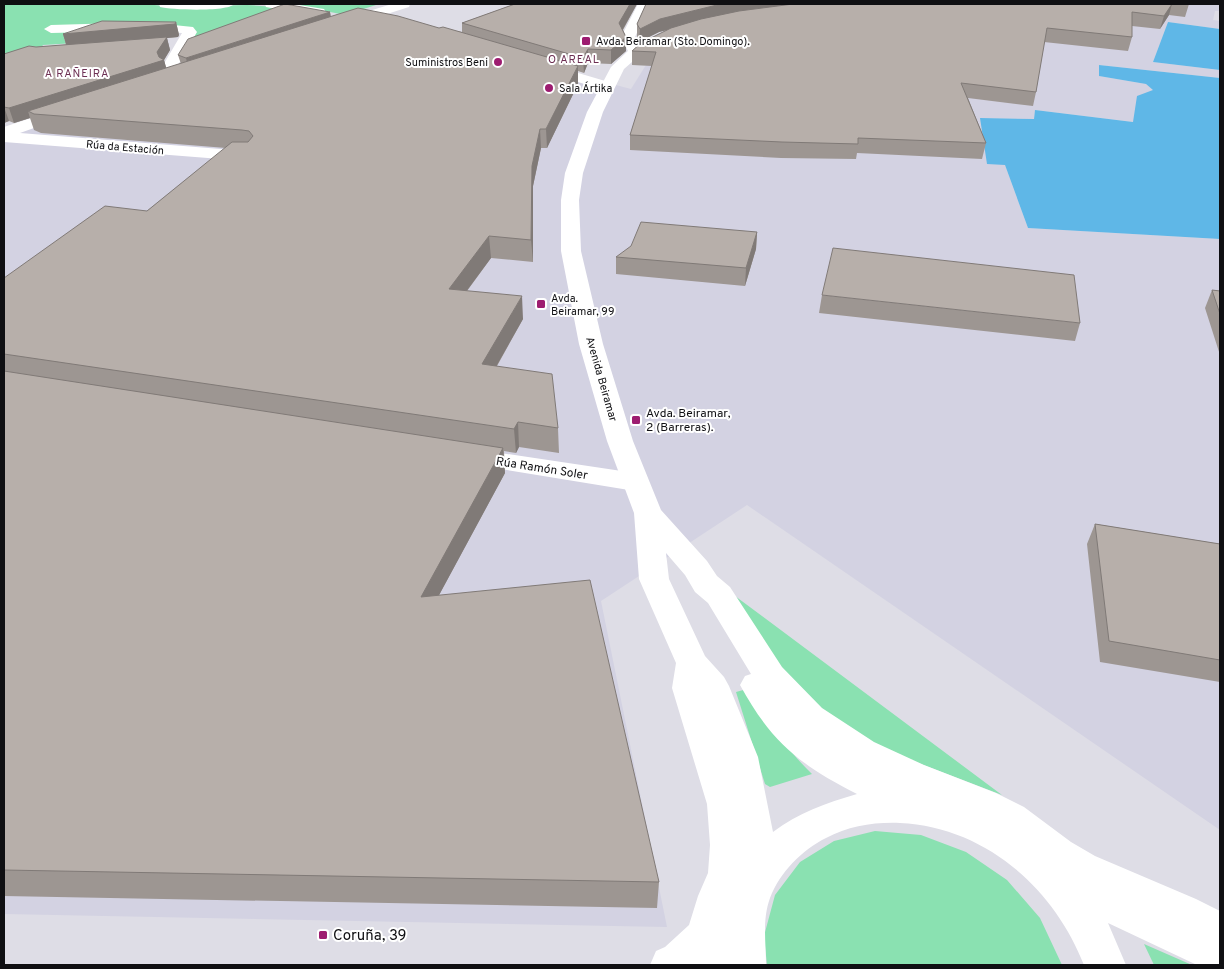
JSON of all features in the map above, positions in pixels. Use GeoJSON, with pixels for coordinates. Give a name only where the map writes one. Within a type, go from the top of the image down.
{"type":"FeatureCollection","features":[{"type":"Feature","properties":{"kind":"main road"},"geometry":{"type":"LineString","coordinates":[[165,4],[228,4]]}},
{"type":"Feature","properties":{"kind":"main road"},"geometry":{"type":"LineString","coordinates":[[271,4],[390,22]]}},
{"type":"Feature","properties":{"kind":"main road"},"geometry":{"type":"LineString","coordinates":[[327,28],[404,4]]}},
{"type":"Feature","properties":{"kind":"main road"},"geometry":{"type":"LineString","coordinates":[[636,52],[628,37],[644,4]]}},
{"type":"Feature","properties":{"kind":"main road"},"geometry":{"type":"LineString","coordinates":[[51,29],[164,27],[188,30],[190,32],[169,67],[191,72],[161,81]]}},
{"type":"Feature","properties":{"kind":"main road","name":"Avenida Beiramar"},"geometry":{"type":"LineString","coordinates":[[682,31],[636,52],[618,67],[607,86],[585,137],[574,173],[570,200],[571,251],[591,344],[620,441],[648,513],[654,579],[692,663],[712,686],[740,757],[753,822],[754,840],[742,878]]}},
{"type":"Feature","properties":{"kind":"main road"},"geometry":{"type":"LineString","coordinates":[[165,44],[184,42]]}},
{"type":"Feature","properties":{"kind":"main road"},"geometry":{"type":"LineString","coordinates":[[531,63],[607,86]]}},
{"type":"Feature","properties":{"kind":"main road"},"geometry":{"type":"LineString","coordinates":[[4,132],[82,106]]}},
{"type":"Feature","properties":{"kind":"main road","name":"Rúa da Estación"},"geometry":{"type":"LineString","coordinates":[[4,138],[246,156]]}},
{"type":"Feature","properties":{"kind":"main road","name":"Rúa Ramón Soler"},"geometry":{"type":"LineString","coordinates":[[446,453],[635,482]]}},
{"type":"Feature","properties":{"kind":"main road","name":"Avenida Beiramar"},"geometry":{"type":"LineString","coordinates":[[648,513],[696,568],[706,584],[704,598],[764,697],[798,739],[850,774],[920,808]]}},
{"type":"Feature","properties":{"kind":"main road"},"geometry":{"type":"LineString","coordinates":[[706,584],[719,595],[770,676],[810,718],[834,736],[861,752],[911,776],[983,804],[1011,819],[1056,854],[1081,868],[1182,912],[1220,932]]}},
{"type":"Feature","properties":{"kind":"main road"},"geometry":{"type":"LineString","coordinates":[[692,663],[689,688],[726,804],[729,845],[742,878],[748,906],[743,932],[745,965]]}},
{"type":"Feature","properties":{"kind":"main road"},"geometry":{"type":"LineString","coordinates":[[754,840],[788,826],[819,821],[858,809],[884,806],[920,808],[961,818],[1001,838],[1038,864],[1070,898],[1093,934],[1105,965]]}},
{"type":"Feature","properties":{"kind":"main road"},"geometry":{"type":"LineString","coordinates":[[671,965],[707,951],[715,903],[742,878],[772,857],[794,836],[819,821]]}},
{"type":"Feature","properties":{"kind":"main road"},"geometry":{"type":"LineString","coordinates":[[1070,898],[1100,900],[1220,955]]}},
{"type":"Feature","properties":{"kind":"shaded area"},"geometry":{"type":"Polygon","coordinates":[[[909,4],[1220,4],[1220,11],[1215,11],[1213,20],[1220,21],[1220,29],[1168,22],[1153,62],[1220,70],[1220,78],[1099,65],[1099,76],[1146,84],[1154,90],[1133,122],[1035,110],[1034,119],[980,118],[1005,165],[1028,228],[1220,239],[1220,830],[747,505],[601,601],[667,927],[4,914],[4,136],[147,91],[593,79],[631,89],[646,65],[909,4]]]}},
{"type":"Feature","properties":{"kind":"green space"},"geometry":{"type":"Polygon","coordinates":[[[4,4],[145,4],[173,7],[247,5],[276,7],[204,43],[183,32],[65,38],[64,40],[76,39],[75,43],[43,45],[38,53],[4,68],[4,4]]]}},
{"type":"Feature","properties":{"kind":"green space"},"geometry":{"type":"Polygon","coordinates":[[[291,4],[379,4],[345,15],[291,4]]]}},
{"type":"Feature","properties":{"kind":"green space"},"geometry":{"type":"Polygon","coordinates":[[[735,596],[1002,795],[900,756],[837,726],[787,679],[735,596]]]}},
{"type":"Feature","properties":{"kind":"green space"},"geometry":{"type":"Polygon","coordinates":[[[747,689],[785,744],[812,774],[770,787],[765,784],[736,692],[747,689]]]}},
{"type":"Feature","properties":{"kind":"green space"},"geometry":{"type":"Polygon","coordinates":[[[875,831],[921,835],[966,852],[1007,880],[1040,918],[1062,965],[767,965],[764,936],[775,895],[800,862],[834,841],[875,831]]]}},
{"type":"Feature","properties":{"kind":"green space"},"geometry":{"type":"Polygon","coordinates":[[[1144,944],[1192,965],[1154,965],[1144,944]]]}},
{"type":"Feature","properties":{"kind":"water"},"geometry":{"type":"Polygon","coordinates":[[[1168,22],[1220,29],[1220,70],[1153,62],[1168,22]]]}},
{"type":"Feature","properties":{"kind":"water"},"geometry":{"type":"Polygon","coordinates":[[[1099,65],[1220,78],[1220,239],[1028,228],[1005,165],[987,164],[980,118],[1034,119],[1035,110],[1133,122],[1137,96],[1153,90],[1146,84],[1099,76],[1099,65]]]}},
{"type":"Feature","properties":{"kind":"building"},"geometry":{"type":"Polygon","coordinates":[[[285,4],[330,12],[186,58],[178,55],[188,39],[285,4]]]}},
{"type":"Feature","properties":{"kind":"building"},"geometry":{"type":"Polygon","coordinates":[[[515,4],[630,4],[619,23],[626,37],[611,50],[588,49],[583,58],[462,23],[515,4]]]}},
{"type":"Feature","properties":{"kind":"building"},"geometry":{"type":"Polygon","coordinates":[[[646,4],[721,4],[660,19],[640,29],[637,24],[646,4]]]}},
{"type":"Feature","properties":{"kind":"building"},"geometry":{"type":"Polygon","coordinates":[[[793,4],[1172,4],[1164,16],[1132,12],[1132,37],[1047,28],[1036,92],[961,83],[986,143],[858,138],[858,144],[630,135],[656,52],[632,51],[641,43],[671,28],[701,19],[739,11],[793,4]]]}},
{"type":"Feature","properties":{"kind":"building"},"geometry":{"type":"Polygon","coordinates":[[[358,8],[398,16],[439,28],[443,27],[578,66],[546,129],[540,129],[532,166],[531,240],[489,236],[449,289],[522,296],[482,364],[552,374],[558,428],[518,422],[514,429],[4,354],[4,278],[105,206],[147,211],[232,142],[248,142],[253,136],[249,131],[242,130],[34,114],[28,111],[358,8]]]}},
{"type":"Feature","properties":{"kind":"building"},"geometry":{"type":"Polygon","coordinates":[[[102,21],[176,22],[175,24],[63,34],[102,21]]]}},
{"type":"Feature","properties":{"kind":"building"},"geometry":{"type":"Polygon","coordinates":[[[167,37],[157,52],[159,57],[164,60],[9,108],[4,107],[4,54],[29,46],[167,37]]]}},
{"type":"Feature","properties":{"kind":"building"},"geometry":{"type":"Polygon","coordinates":[[[641,222],[757,232],[746,268],[616,257],[631,246],[641,222]]]}},
{"type":"Feature","properties":{"kind":"building"},"geometry":{"type":"Polygon","coordinates":[[[833,248],[1074,275],[1080,323],[822,295],[833,248]]]}},
{"type":"Feature","properties":{"kind":"building"},"geometry":{"type":"Polygon","coordinates":[[[1212,290],[1220,291],[1220,314],[1212,290]]]}},
{"type":"Feature","properties":{"kind":"building"},"geometry":{"type":"Polygon","coordinates":[[[4,371],[503,448],[421,597],[590,580],[659,882],[4,870],[4,371]]]}},
{"type":"Feature","properties":{"kind":"building"},"geometry":{"type":"Polygon","coordinates":[[[1095,524],[1220,544],[1220,660],[1109,641],[1095,524]]]}},
{"type":"Feature","properties":{"kind":"place","name":"Avda. Beiramar (Sto. Domingo)."},"geometry":{"type":"Point","coordinates":[586,41]}},
{"type":"Feature","properties":{"kind":"place","name":"Suministros Beni"},"geometry":{"type":"Point","coordinates":[498,62]}},
{"type":"Feature","properties":{"kind":"place","name":"Sala Ártika"},"geometry":{"type":"Point","coordinates":[549,88]}},
{"type":"Feature","properties":{"kind":"place","name":"Avda. Beiramar, 99"},"geometry":{"type":"Point","coordinates":[541,304]}},
{"type":"Feature","properties":{"kind":"place","name":"Avda. Beiramar, 2 (Barreras)."},"geometry":{"type":"Point","coordinates":[636,420]}},
{"type":"Feature","properties":{"kind":"place","name":"Coruña, 39"},"geometry":{"type":"Point","coordinates":[323,935]}},
{"type":"Feature","properties":{"kind":"district","name":"O AREAL"},"geometry":{"type":"Point","coordinates":[574,59]}},
{"type":"Feature","properties":{"kind":"district","name":"A RAÑEIRA"},"geometry":{"type":"Point","coordinates":[77,73]}}]}
